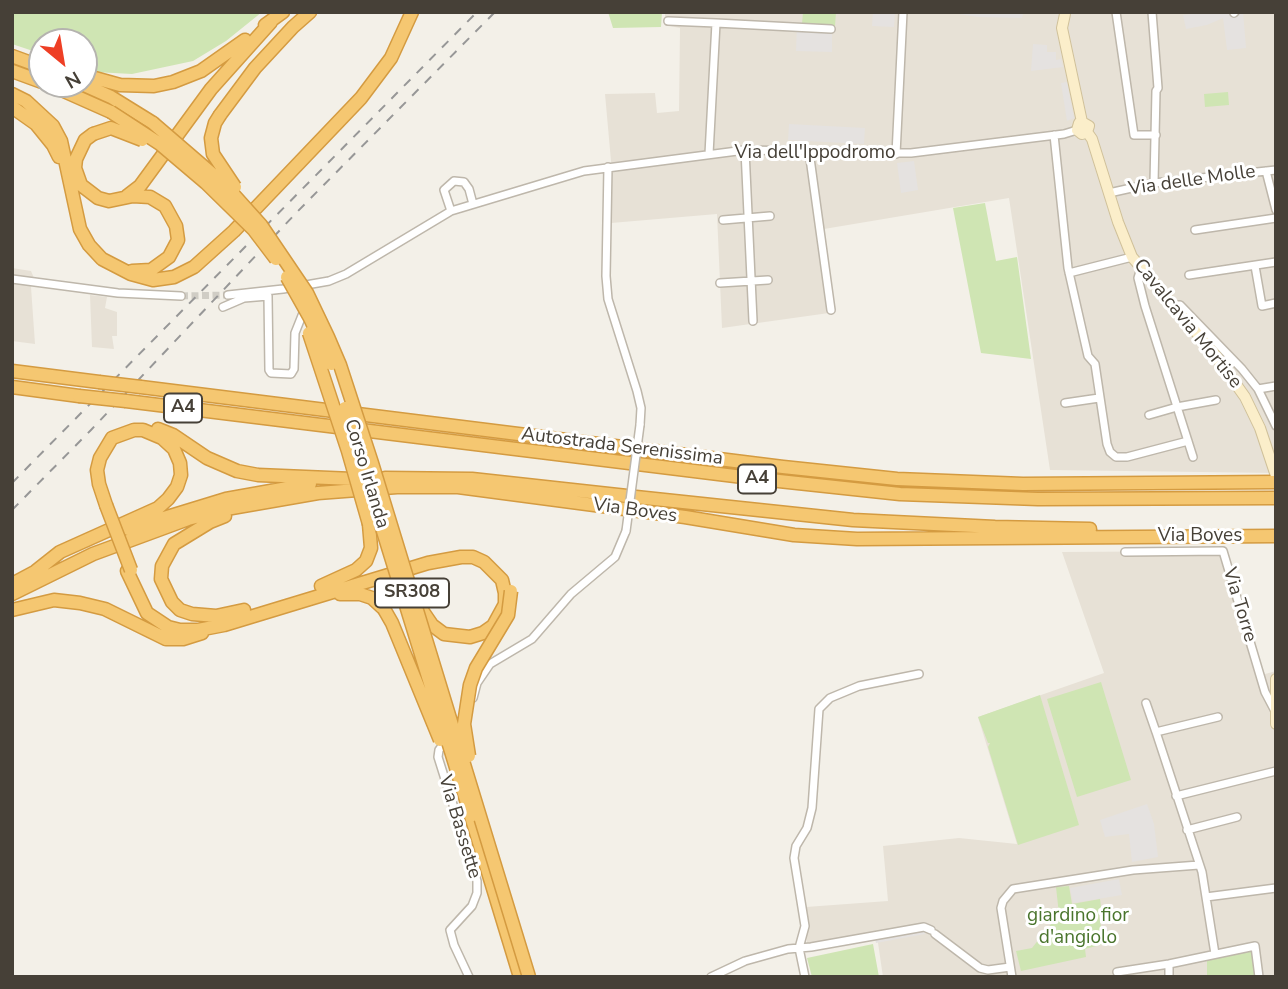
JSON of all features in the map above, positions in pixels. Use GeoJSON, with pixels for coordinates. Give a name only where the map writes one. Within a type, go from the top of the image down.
{"type":"FeatureCollection","features":[{"type":"Feature","properties":{"kind":"highway"},"geometry":{"type":"LineString","coordinates":[[98,79],[120,85],[154,86],[173,82],[201,71],[283,12]]}},
{"type":"Feature","properties":{"kind":"highway"},"geometry":{"type":"LineString","coordinates":[[261,225],[213,154],[211,138],[220,115],[255,68],[310,12]]}},
{"type":"Feature","properties":{"kind":"highway"},"geometry":{"type":"LineString","coordinates":[[12,94],[26,101],[53,126],[61,141],[80,229],[89,245],[102,259],[125,271],[153,280],[174,277],[194,267],[234,231],[320,144],[391,58],[409,15]]}},
{"type":"Feature","properties":{"kind":"highway"},"geometry":{"type":"LineString","coordinates":[[127,197],[140,186],[211,89],[271,22]]}},
{"type":"Feature","properties":{"kind":"highway","name":"Corso Irlanda"},"geometry":{"type":"LineString","coordinates":[[98,91],[153,123],[225,185],[261,225],[307,293],[340,365],[529,977]]}},
{"type":"Feature","properties":{"kind":"highway","name":"Corso Irlanda"},"geometry":{"type":"LineString","coordinates":[[81,98],[102,107],[140,130],[206,183],[254,230],[295,284],[334,372],[520,977]]}},
{"type":"Feature","properties":{"kind":"highway"},"geometry":{"type":"LineString","coordinates":[[12,107],[36,124],[46,135],[68,178]]}},
{"type":"Feature","properties":{"kind":"highway"},"geometry":{"type":"LineString","coordinates":[[125,271],[150,270],[162,264],[178,240],[176,226],[165,206],[150,197],[127,197],[109,201],[98,198],[82,185],[75,168],[85,140],[111,128],[135,135],[206,183]]}},
{"type":"Feature","properties":{"kind":"highway"},"geometry":{"type":"LineString","coordinates":[[12,610],[54,600],[80,603],[104,609],[166,639],[183,639],[292,600],[340,579],[366,561],[372,548],[369,524],[295,284]]}},
{"type":"Feature","properties":{"kind":"highway","name":"Autostrada Serenissima"},"geometry":{"type":"LineString","coordinates":[[12,371],[897,479],[1023,484],[1276,482]]}},
{"type":"Feature","properties":{"kind":"highway","name":"Autostrada Serenissima"},"geometry":{"type":"LineString","coordinates":[[12,387],[889,494],[1038,499],[1276,498]]}},
{"type":"Feature","properties":{"kind":"highway"},"geometry":{"type":"LineString","coordinates":[[122,532],[161,517],[226,499],[291,486],[352,480],[258,475],[236,471],[207,458],[173,435],[147,425],[133,423],[107,433],[93,457],[93,484],[141,603],[157,622],[168,627],[180,630],[224,625]]}},
{"type":"Feature","properties":{"kind":"highway"},"geometry":{"type":"LineString","coordinates":[[36,571],[60,552],[158,508],[177,487],[181,475],[180,463],[174,449],[162,438],[143,430],[134,430],[112,438],[100,458],[97,470],[103,506]]}},
{"type":"Feature","properties":{"kind":"highway","name":"Via Boves"},"geometry":{"type":"LineString","coordinates":[[385,478],[472,479],[788,515],[911,524],[1074,529],[1276,527]]}},
{"type":"Feature","properties":{"kind":"highway","name":"Via Boves"},"geometry":{"type":"LineString","coordinates":[[12,594],[93,554],[188,519],[259,502],[330,492],[397,487],[458,487],[685,517],[794,535],[858,539],[1276,536]]}},
{"type":"Feature","properties":{"kind":"highway"},"geometry":{"type":"LineString","coordinates":[[330,492],[228,515],[210,522],[174,544],[162,566],[161,579],[172,602],[180,610],[216,616],[292,600],[457,552],[474,552],[486,557],[506,577],[508,615],[476,668],[466,703],[464,724],[474,794]]}},
{"type":"Feature","properties":{"kind":"highway"},"geometry":{"type":"LineString","coordinates":[[12,584],[109,537]]}},
{"type":"Feature","properties":{"kind":"highway"},"geometry":{"type":"LineString","coordinates":[[129,571],[148,608],[165,622],[192,626],[210,623],[234,613]]}},
{"type":"Feature","properties":{"kind":"highway"},"geometry":{"type":"LineString","coordinates":[[412,594],[432,625],[444,634],[470,638],[493,626],[508,592]]}},
{"type":"Feature","properties":{"kind":"highway"},"geometry":{"type":"LineString","coordinates":[[292,600],[349,593],[372,598],[384,608],[471,816]]}},
{"type":"Feature","properties":{"kind":"street"},"geometry":{"type":"LineString","coordinates":[[896,154],[903,12]]}},
{"type":"Feature","properties":{"kind":"street"},"geometry":{"type":"LineString","coordinates":[[1152,12],[1158,89],[1154,183]]}},
{"type":"Feature","properties":{"kind":"street"},"geometry":{"type":"LineString","coordinates":[[1067,13],[1062,28],[1082,128],[1092,139],[1130,253],[1069,273]]}},
{"type":"Feature","properties":{"kind":"street"},"geometry":{"type":"LineString","coordinates":[[1116,15],[1134,135],[1156,135]]}},
{"type":"Feature","properties":{"kind":"street"},"geometry":{"type":"LineString","coordinates":[[668,21],[831,29]]}},
{"type":"Feature","properties":{"kind":"street"},"geometry":{"type":"LineString","coordinates":[[709,154],[716,23]]}},
{"type":"Feature","properties":{"kind":"street","name":"Via dell'Ippodromo"},"geometry":{"type":"LineString","coordinates":[[228,295],[329,281],[451,211],[560,177],[608,167],[745,150],[896,154],[1054,135],[1082,128]]}},
{"type":"Feature","properties":{"kind":"street"},"geometry":{"type":"LineString","coordinates":[[1054,135],[1069,273],[1088,356],[1095,364],[1110,453],[1116,457],[1127,457],[1188,441]]}},
{"type":"Feature","properties":{"kind":"street"},"geometry":{"type":"LineString","coordinates":[[745,150],[753,321]]}},
{"type":"Feature","properties":{"kind":"street"},"geometry":{"type":"LineString","coordinates":[[809,151],[831,310]]}},
{"type":"Feature","properties":{"kind":"street","name":"Via Bassette"},"geometry":{"type":"LineString","coordinates":[[469,977],[450,930],[472,906],[477,893],[477,881],[441,766],[439,750],[443,742],[467,720],[477,683],[489,664],[532,639],[572,594],[615,557],[626,531],[641,408],[608,299],[608,167]]}},
{"type":"Feature","properties":{"kind":"street","name":"Via delle Molle"},"geometry":{"type":"LineString","coordinates":[[1109,193],[1154,183],[1276,170]]}},
{"type":"Feature","properties":{"kind":"street"},"geometry":{"type":"LineString","coordinates":[[1266,171],[1276,211]]}},
{"type":"Feature","properties":{"kind":"street"},"geometry":{"type":"LineString","coordinates":[[451,211],[444,190],[454,181],[464,182],[469,189],[472,204]]}},
{"type":"Feature","properties":{"kind":"street"},"geometry":{"type":"LineString","coordinates":[[723,220],[770,216]]}},
{"type":"Feature","properties":{"kind":"street"},"geometry":{"type":"LineString","coordinates":[[1195,230],[1276,218]]}},
{"type":"Feature","properties":{"kind":"street","name":"Cavalcavia Mortise"},"geometry":{"type":"LineString","coordinates":[[1130,253],[1213,352],[1245,397],[1260,428],[1276,476]]}},
{"type":"Feature","properties":{"kind":"street"},"geometry":{"type":"LineString","coordinates":[[1189,275],[1276,262]]}},
{"type":"Feature","properties":{"kind":"street"},"geometry":{"type":"LineString","coordinates":[[1255,266],[1262,306],[1276,303]]}},
{"type":"Feature","properties":{"kind":"street"},"geometry":{"type":"LineString","coordinates":[[1141,268],[1138,278],[1145,306],[1193,457]]}},
{"type":"Feature","properties":{"kind":"street"},"geometry":{"type":"LineString","coordinates":[[12,279],[109,292],[181,296]]}},
{"type":"Feature","properties":{"kind":"street"},"geometry":{"type":"LineString","coordinates":[[720,283],[768,280]]}},
{"type":"Feature","properties":{"kind":"street"},"geometry":{"type":"LineString","coordinates":[[223,307],[244,298],[268,296],[269,370],[271,373],[291,374],[294,369],[295,332],[306,301],[295,284]]}},
{"type":"Feature","properties":{"kind":"street"},"geometry":{"type":"LineString","coordinates":[[1174,305],[1180,305],[1223,348],[1258,389],[1276,426]]}},
{"type":"Feature","properties":{"kind":"street"},"geometry":{"type":"LineString","coordinates":[[1258,389],[1276,386]]}},
{"type":"Feature","properties":{"kind":"street"},"geometry":{"type":"LineString","coordinates":[[1065,403],[1099,398]]}},
{"type":"Feature","properties":{"kind":"street"},"geometry":{"type":"LineString","coordinates":[[1149,415],[1216,400]]}},
{"type":"Feature","properties":{"kind":"street","name":"Via Torre"},"geometry":{"type":"LineString","coordinates":[[1125,552],[1223,551],[1265,692],[1275,711]]}},
{"type":"Feature","properties":{"kind":"street"},"geometry":{"type":"LineString","coordinates":[[805,977],[799,948],[805,926],[794,859],[796,846],[807,828],[812,808],[819,709],[830,698],[859,686],[919,674]]}},
{"type":"Feature","properties":{"kind":"street"},"geometry":{"type":"LineString","coordinates":[[1276,680],[1276,723]]}},
{"type":"Feature","properties":{"kind":"street"},"geometry":{"type":"LineString","coordinates":[[1146,703],[1199,865],[1215,954]]}},
{"type":"Feature","properties":{"kind":"street"},"geometry":{"type":"LineString","coordinates":[[1156,732],[1217,717]]}},
{"type":"Feature","properties":{"kind":"street"},"geometry":{"type":"LineString","coordinates":[[1176,796],[1276,771]]}},
{"type":"Feature","properties":{"kind":"street"},"geometry":{"type":"LineString","coordinates":[[1187,830],[1237,817]]}},
{"type":"Feature","properties":{"kind":"street"},"geometry":{"type":"LineString","coordinates":[[1012,977],[1001,908],[1013,889],[1133,870],[1199,865]]}},
{"type":"Feature","properties":{"kind":"street"},"geometry":{"type":"LineString","coordinates":[[1206,897],[1276,888]]}},
{"type":"Feature","properties":{"kind":"street"},"geometry":{"type":"LineString","coordinates":[[711,977],[745,961],[788,949],[924,927],[980,968],[988,970],[1010,967]]}},
{"type":"Feature","properties":{"kind":"street"},"geometry":{"type":"LineString","coordinates":[[1117,972],[1255,946],[1259,977]]}},
{"type":"Feature","properties":{"kind":"street"},"geometry":{"type":"LineString","coordinates":[[1169,977],[1170,964]]}},
{"type":"Feature","properties":{"kind":"shaded area"},"geometry":{"type":"Polygon","coordinates":[[[665,12],[1276,12],[1276,473],[1050,470],[1009,198],[818,230],[829,313],[722,328],[717,214],[611,223],[612,172],[605,94],[655,93],[657,113],[679,111],[680,28],[665,25],[665,12]]]}},
{"type":"Feature","properties":{"kind":"shaded area"},"geometry":{"type":"Polygon","coordinates":[[[873,12],[895,12],[894,27],[872,26],[873,12]]]}},
{"type":"Feature","properties":{"kind":"shaded area"},"geometry":{"type":"Polygon","coordinates":[[[946,12],[1023,14],[1022,18],[978,17],[946,12]]]}},
{"type":"Feature","properties":{"kind":"shaded area"},"geometry":{"type":"Polygon","coordinates":[[[1243,12],[1246,48],[1227,50],[1223,18],[1207,25],[1186,29],[1183,15],[1243,12]]]}},
{"type":"Feature","properties":{"kind":"shaded area"},"geometry":{"type":"Polygon","coordinates":[[[797,24],[832,26],[832,52],[796,51],[797,24]]]}},
{"type":"Feature","properties":{"kind":"shaded area"},"geometry":{"type":"Polygon","coordinates":[[[1033,44],[1047,45],[1047,52],[1056,52],[1056,60],[1061,59],[1063,67],[1031,71],[1033,44]]]}},
{"type":"Feature","properties":{"kind":"shaded area"},"geometry":{"type":"Polygon","coordinates":[[[1067,82],[1074,118],[1067,121],[1061,83],[1067,82]]]}},
{"type":"Feature","properties":{"kind":"shaded area"},"geometry":{"type":"Polygon","coordinates":[[[789,124],[865,128],[864,144],[788,140],[789,124]]]}},
{"type":"Feature","properties":{"kind":"shaded area"},"geometry":{"type":"Polygon","coordinates":[[[914,161],[918,190],[901,193],[897,163],[914,161]]]}},
{"type":"Feature","properties":{"kind":"shaded area"},"geometry":{"type":"Polygon","coordinates":[[[12,268],[31,271],[34,278],[31,287],[35,344],[12,341],[12,268]]]}},
{"type":"Feature","properties":{"kind":"shaded area"},"geometry":{"type":"Polygon","coordinates":[[[90,295],[107,297],[105,308],[117,312],[117,336],[112,336],[114,349],[92,347],[90,295]]]}},
{"type":"Feature","properties":{"kind":"shaded area"},"geometry":{"type":"Polygon","coordinates":[[[1222,551],[1258,676],[1276,671],[1276,977],[883,977],[877,936],[807,950],[806,907],[888,901],[883,846],[959,838],[1017,844],[978,717],[1104,673],[1062,552],[1222,551]]]}},
{"type":"Feature","properties":{"kind":"shaded area"},"geometry":{"type":"Polygon","coordinates":[[[1147,804],[1154,824],[1158,857],[1132,862],[1129,834],[1105,837],[1100,820],[1147,804]]]}},
{"type":"Feature","properties":{"kind":"shaded area"},"geometry":{"type":"Polygon","coordinates":[[[1119,879],[1122,895],[1073,903],[1070,888],[1119,879]]]}},
{"type":"Feature","properties":{"kind":"shaded area"},"geometry":{"type":"Polygon","coordinates":[[[925,930],[925,934],[876,943],[875,939],[925,930]]]}},
{"type":"Feature","properties":{"kind":"green space"},"geometry":{"type":"Polygon","coordinates":[[[12,12],[262,12],[226,41],[193,61],[132,74],[98,72],[98,28],[28,28],[28,49],[12,44],[12,12]]]}},
{"type":"Feature","properties":{"kind":"green space"},"geometry":{"type":"Polygon","coordinates":[[[608,12],[662,12],[661,27],[613,28],[608,12]]]}},
{"type":"Feature","properties":{"kind":"green space"},"geometry":{"type":"Polygon","coordinates":[[[803,12],[836,12],[835,26],[802,24],[803,12]]]}},
{"type":"Feature","properties":{"kind":"green space"},"geometry":{"type":"Polygon","coordinates":[[[1228,92],[1229,105],[1205,107],[1204,94],[1228,92]]]}},
{"type":"Feature","properties":{"kind":"green space"},"geometry":{"type":"Polygon","coordinates":[[[985,203],[996,261],[1017,257],[1031,359],[981,353],[953,208],[985,203]]]}},
{"type":"Feature","properties":{"kind":"green space"},"geometry":{"type":"Polygon","coordinates":[[[1101,682],[1131,780],[1077,797],[1047,699],[1101,682]]]}},
{"type":"Feature","properties":{"kind":"green space"},"geometry":{"type":"Polygon","coordinates":[[[1040,695],[1079,825],[1018,845],[988,747],[990,743],[978,717],[1040,695]]]}},
{"type":"Feature","properties":{"kind":"green space","name":"giardino fior d'angiolo"},"geometry":{"type":"Polygon","coordinates":[[[1069,886],[1072,904],[1100,899],[1102,914],[1099,915],[1104,944],[1085,949],[1086,957],[1021,971],[1016,951],[1032,948],[1059,914],[1056,887],[1069,886]]]}},
{"type":"Feature","properties":{"kind":"green space"},"geometry":{"type":"Polygon","coordinates":[[[873,944],[879,977],[812,977],[807,958],[873,944]]]}},
{"type":"Feature","properties":{"kind":"green space"},"geometry":{"type":"Polygon","coordinates":[[[1251,950],[1255,977],[1207,977],[1207,959],[1251,950]]]}},
{"type":"Feature","properties":{"kind":"tunnel"},"geometry":{"type":"LineString","coordinates":[[181,296],[228,295]]}},
{"type":"Feature","properties":{"kind":"railway"},"geometry":{"type":"LineString","coordinates":[[12,483],[477,12]]}},
{"type":"Feature","properties":{"kind":"railway"},"geometry":{"type":"LineString","coordinates":[[12,510],[298,211],[495,12]]}}]}
